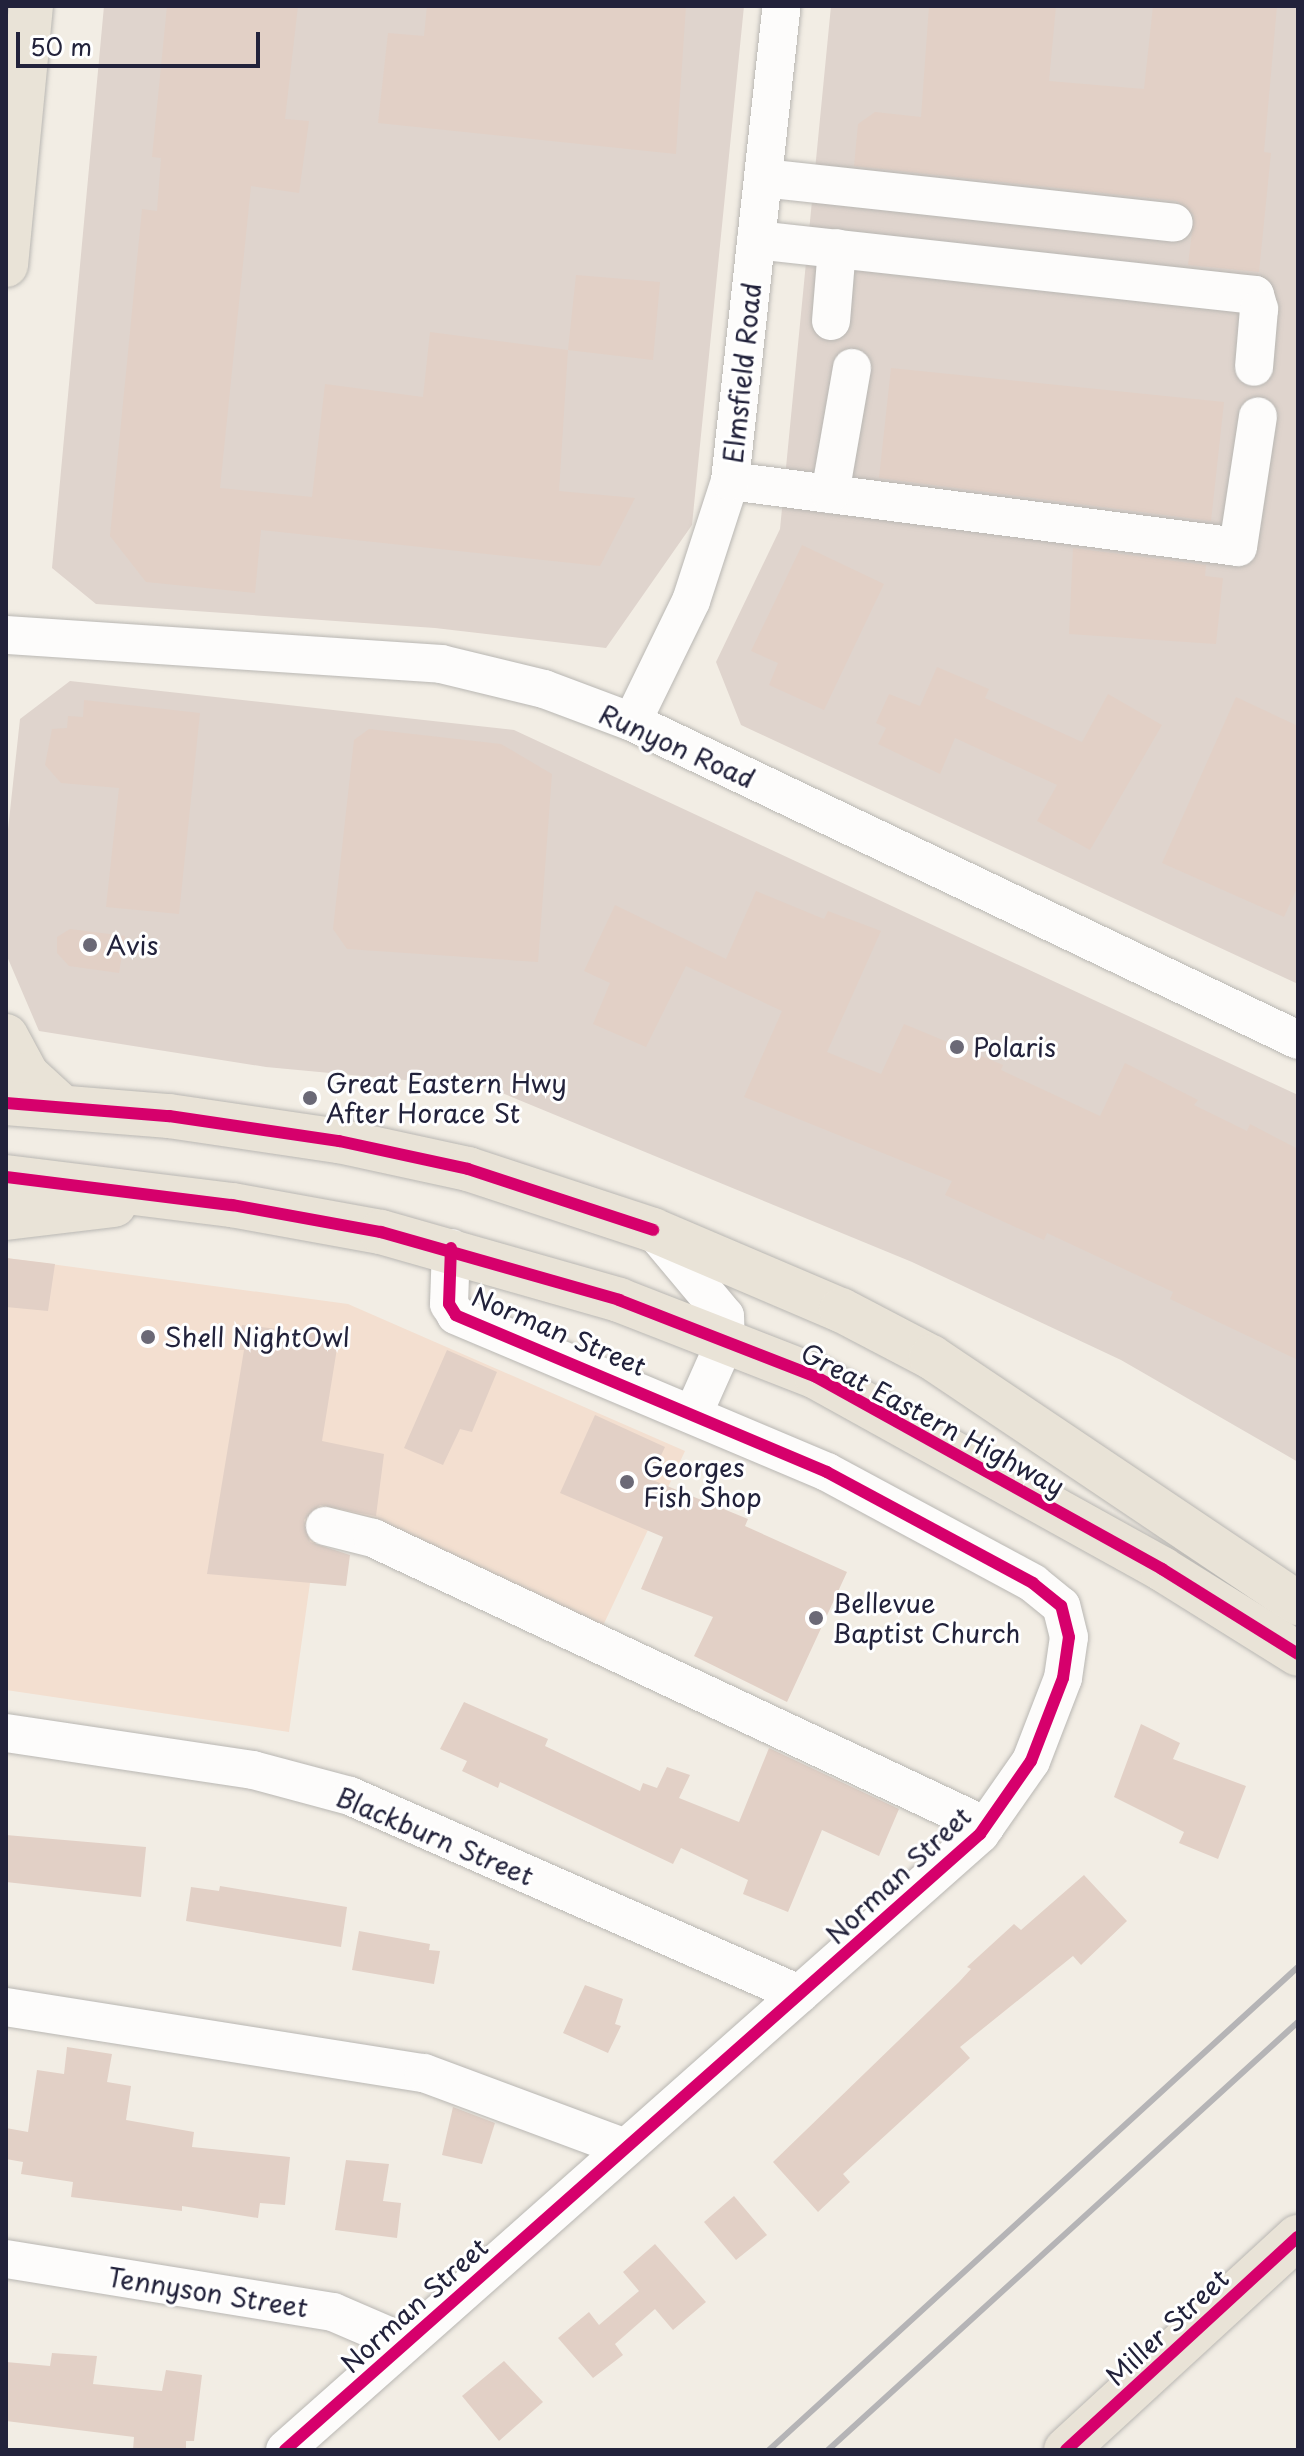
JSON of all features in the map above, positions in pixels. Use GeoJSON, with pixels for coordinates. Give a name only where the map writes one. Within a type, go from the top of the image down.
{"type":"FeatureCollection","features":[{"type":"Feature","properties":{"kind":"main road"},"geometry":{"type":"LineString","coordinates":[[6,265],[12,137],[31,6]]}},
{"type":"Feature","properties":{"kind":"main road"},"geometry":{"type":"LineString","coordinates":[[6,1036],[27,1075],[62,1107]]}},
{"type":"Feature","properties":{"kind":"main road","name":"Great Eastern Highway"},"geometry":{"type":"LineString","coordinates":[[6,1103],[169,1116],[339,1141],[468,1169],[653,1230],[841,1310],[931,1357],[1298,1604]]}},
{"type":"Feature","properties":{"kind":"main road","name":"Great Eastern Highway"},"geometry":{"type":"LineString","coordinates":[[6,1177],[247,1208],[451,1248],[619,1300],[816,1377],[1000,1477],[1298,1654]]}},
{"type":"Feature","properties":{"kind":"main road"},"geometry":{"type":"LineString","coordinates":[[6,1218],[105,1209],[137,1193]]}},
{"type":"Feature","properties":{"kind":"main road","name":"Miller Street"},"geometry":{"type":"LineString","coordinates":[[1066,2450],[1298,2237]]}},
{"type":"Feature","properties":{"kind":"street","name":"Elmsfield Road"},"geometry":{"type":"LineString","coordinates":[[632,722],[691,601],[730,481],[782,6]]}},
{"type":"Feature","properties":{"kind":"street"},"geometry":{"type":"LineString","coordinates":[[763,178],[1174,223]]}},
{"type":"Feature","properties":{"kind":"street"},"geometry":{"type":"LineString","coordinates":[[756,240],[1255,295],[1259,309],[1254,367]]}},
{"type":"Feature","properties":{"kind":"street"},"geometry":{"type":"LineString","coordinates":[[831,321],[837,248]]}},
{"type":"Feature","properties":{"kind":"street"},"geometry":{"type":"LineString","coordinates":[[830,494],[852,368]]}},
{"type":"Feature","properties":{"kind":"street"},"geometry":{"type":"LineString","coordinates":[[730,481],[1238,547],[1258,417]]}},
{"type":"Feature","properties":{"kind":"street","name":"Runyon Road"},"geometry":{"type":"LineString","coordinates":[[6,635],[441,664],[544,689],[632,722],[1298,1040]]}},
{"type":"Feature","properties":{"kind":"street"},"geometry":{"type":"LineString","coordinates":[[653,1230],[725,1316],[726,1340],[694,1412]]}},
{"type":"Feature","properties":{"kind":"street","name":"Norman Street"},"geometry":{"type":"LineString","coordinates":[[285,2450],[986,1826],[1031,1761],[1063,1678],[1069,1637],[1061,1606],[1033,1583],[827,1472],[694,1412],[456,1315],[449,1304],[451,1248]]}},
{"type":"Feature","properties":{"kind":"street"},"geometry":{"type":"LineString","coordinates":[[325,1526],[373,1538],[986,1826]]}},
{"type":"Feature","properties":{"kind":"street","name":"Blackburn Street"},"geometry":{"type":"LineString","coordinates":[[6,1733],[253,1770],[350,1796],[799,1994]]}},
{"type":"Feature","properties":{"kind":"street"},"geometry":{"type":"LineString","coordinates":[[6,2007],[424,2073],[623,2147]]}},
{"type":"Feature","properties":{"kind":"street","name":"Tennyson Street"},"geometry":{"type":"LineString","coordinates":[[6,2259],[333,2312],[405,2343]]}},
{"type":"Feature","properties":{"kind":"shaded area"},"geometry":{"type":"Polygon","coordinates":[[[104,6],[744,6],[692,525],[606,648],[435,628],[96,604],[52,568],[104,6]]]}},
{"type":"Feature","properties":{"kind":"shaded area"},"geometry":{"type":"Polygon","coordinates":[[[831,6],[1298,6],[1298,984],[741,725],[716,662],[780,529],[831,6]]]}},
{"type":"Feature","properties":{"kind":"shaded area"},"geometry":{"type":"Polygon","coordinates":[[[70,681],[514,730],[1298,1095],[1298,1462],[1121,1360],[912,1262],[490,1088],[266,1067],[39,1031],[6,954],[6,848],[20,719],[70,681]]]}},
{"type":"Feature","properties":{"kind":"shaded area"},"geometry":{"type":"Polygon","coordinates":[[[6,1258],[348,1304],[685,1451],[601,1630],[319,1519],[289,1732],[6,1690],[6,1258]]]}},
{"type":"Feature","properties":{"kind":"building"},"geometry":{"type":"Polygon","coordinates":[[[167,6],[298,6],[285,119],[309,121],[299,193],[251,186],[220,488],[312,497],[325,384],[423,397],[430,332],[568,350],[559,491],[635,498],[600,566],[261,530],[255,593],[146,582],[110,536],[142,209],[157,211],[161,158],[152,157],[167,6]]]}},
{"type":"Feature","properties":{"kind":"building"},"geometry":{"type":"Polygon","coordinates":[[[427,6],[686,6],[676,154],[378,123],[388,33],[424,36],[427,6]]]}},
{"type":"Feature","properties":{"kind":"building"},"geometry":{"type":"Polygon","coordinates":[[[929,6],[1056,6],[1049,81],[1144,89],[1153,6],[1277,6],[1264,152],[1271,153],[1259,272],[1188,265],[1194,215],[1177,201],[854,166],[858,124],[875,112],[921,117],[929,6]]]}},
{"type":"Feature","properties":{"kind":"building"},"geometry":{"type":"Polygon","coordinates":[[[576,275],[660,282],[653,360],[568,350],[576,275]]]}},
{"type":"Feature","properties":{"kind":"building"},"geometry":{"type":"Polygon","coordinates":[[[891,368],[1224,402],[1211,521],[879,478],[891,368]]]}},
{"type":"Feature","properties":{"kind":"building"},"geometry":{"type":"Polygon","coordinates":[[[802,545],[884,584],[824,710],[769,685],[778,663],[751,651],[802,545]]]}},
{"type":"Feature","properties":{"kind":"building"},"geometry":{"type":"Polygon","coordinates":[[[1073,548],[1206,565],[1205,576],[1223,578],[1216,644],[1069,634],[1073,548]]]}},
{"type":"Feature","properties":{"kind":"building"},"geometry":{"type":"Polygon","coordinates":[[[937,667],[989,689],[985,698],[1082,742],[1108,694],[1162,725],[1090,850],[1037,821],[1057,785],[955,738],[940,774],[878,744],[886,728],[876,723],[889,694],[920,706],[937,667]]]}},
{"type":"Feature","properties":{"kind":"building"},"geometry":{"type":"Polygon","coordinates":[[[1236,697],[1298,726],[1298,886],[1284,917],[1162,863],[1236,697]]]}},
{"type":"Feature","properties":{"kind":"building"},"geometry":{"type":"Polygon","coordinates":[[[84,700],[200,713],[179,914],[106,907],[119,788],[61,783],[45,765],[52,729],[67,728],[68,716],[83,717],[84,700]]]}},
{"type":"Feature","properties":{"kind":"building"},"geometry":{"type":"Polygon","coordinates":[[[369,729],[501,744],[552,774],[538,962],[347,949],[333,929],[354,740],[369,729]]]}},
{"type":"Feature","properties":{"kind":"building"},"geometry":{"type":"Polygon","coordinates":[[[756,891],[824,919],[828,911],[881,931],[827,1052],[881,1074],[904,1024],[1003,1065],[1001,1070],[1100,1116],[1125,1063],[1198,1100],[1194,1105],[1247,1131],[1250,1124],[1298,1149],[1298,1360],[1170,1299],[1173,1292],[1047,1233],[1044,1240],[945,1195],[952,1181],[744,1097],[782,1011],[686,966],[646,1047],[593,1024],[610,983],[584,971],[615,905],[726,959],[756,891]]]}},
{"type":"Feature","properties":{"kind":"building","name":"Avis"},"geometry":{"type":"Polygon","coordinates":[[[70,929],[125,936],[119,973],[69,966],[57,953],[57,937],[70,929]]]}},
{"type":"Feature","properties":{"kind":"building"},"geometry":{"type":"Polygon","coordinates":[[[6,1258],[55,1264],[48,1311],[6,1307],[6,1258]]]}},
{"type":"Feature","properties":{"kind":"building"},"geometry":{"type":"Polygon","coordinates":[[[242,1325],[339,1336],[322,1441],[384,1454],[376,1516],[320,1505],[304,1520],[310,1542],[350,1555],[346,1586],[207,1574],[244,1350],[238,1350],[242,1325]]]}},
{"type":"Feature","properties":{"kind":"building"},"geometry":{"type":"Polygon","coordinates":[[[447,1350],[497,1372],[472,1432],[460,1429],[443,1465],[404,1448],[447,1350]]]}},
{"type":"Feature","properties":{"kind":"building"},"geometry":{"type":"Polygon","coordinates":[[[595,1415],[665,1447],[650,1479],[748,1519],[745,1526],[847,1572],[787,1702],[694,1656],[713,1617],[641,1589],[663,1537],[560,1493],[595,1415]]]}},
{"type":"Feature","properties":{"kind":"building"},"geometry":{"type":"Polygon","coordinates":[[[464,1702],[548,1739],[545,1746],[640,1791],[643,1783],[657,1788],[667,1767],[690,1775],[679,1798],[739,1822],[769,1748],[899,1809],[879,1856],[822,1830],[788,1912],[743,1894],[748,1880],[681,1848],[673,1864],[500,1782],[498,1788],[462,1771],[467,1761],[440,1749],[464,1702]]]}},
{"type":"Feature","properties":{"kind":"building"},"geometry":{"type":"Polygon","coordinates":[[[1141,1724],[1180,1743],[1173,1759],[1246,1786],[1218,1859],[1179,1843],[1184,1832],[1114,1797],[1141,1724]]]}},
{"type":"Feature","properties":{"kind":"building"},"geometry":{"type":"Polygon","coordinates":[[[6,1835],[146,1847],[141,1897],[6,1882],[6,1835]]]}},
{"type":"Feature","properties":{"kind":"building"},"geometry":{"type":"Polygon","coordinates":[[[1084,1875],[1127,1921],[1081,1965],[1073,1956],[960,2047],[970,2058],[843,2174],[850,2182],[818,2212],[773,2162],[959,1982],[971,1969],[967,1967],[1014,1924],[1021,1930],[1084,1875]]]}},
{"type":"Feature","properties":{"kind":"building"},"geometry":{"type":"Polygon","coordinates":[[[220,1886],[347,1907],[341,1947],[186,1921],[191,1887],[219,1891],[220,1886]]]}},
{"type":"Feature","properties":{"kind":"building"},"geometry":{"type":"Polygon","coordinates":[[[359,1931],[430,1944],[429,1950],[440,1951],[434,1984],[352,1970],[359,1931]]]}},
{"type":"Feature","properties":{"kind":"building"},"geometry":{"type":"Polygon","coordinates":[[[585,1985],[623,1999],[615,2024],[621,2026],[608,2053],[563,2033],[585,1985]]]}},
{"type":"Feature","properties":{"kind":"building"},"geometry":{"type":"Polygon","coordinates":[[[67,2047],[112,2054],[107,2082],[131,2086],[126,2120],[194,2132],[192,2147],[290,2157],[285,2205],[260,2203],[258,2218],[182,2206],[182,2211],[71,2197],[73,2182],[21,2174],[23,2162],[6,2159],[6,2128],[28,2132],[37,2070],[64,2074],[67,2047]]]}},
{"type":"Feature","properties":{"kind":"building"},"geometry":{"type":"Polygon","coordinates":[[[453,2107],[495,2123],[482,2164],[442,2155],[453,2107]]]}},
{"type":"Feature","properties":{"kind":"building"},"geometry":{"type":"Polygon","coordinates":[[[346,2160],[389,2164],[383,2201],[401,2203],[397,2238],[335,2230],[346,2160]]]}},
{"type":"Feature","properties":{"kind":"building"},"geometry":{"type":"Polygon","coordinates":[[[734,2196],[767,2235],[736,2260],[704,2222],[734,2196]]]}},
{"type":"Feature","properties":{"kind":"building"},"geometry":{"type":"Polygon","coordinates":[[[655,2244],[706,2302],[673,2330],[655,2309],[615,2344],[623,2355],[593,2378],[558,2338],[589,2312],[599,2325],[639,2291],[623,2272],[655,2244]]]}},
{"type":"Feature","properties":{"kind":"building"},"geometry":{"type":"Polygon","coordinates":[[[52,2353],[97,2356],[93,2384],[162,2391],[166,2370],[202,2375],[194,2441],[186,2441],[186,2450],[133,2450],[134,2437],[6,2421],[6,2362],[50,2366],[52,2353]]]}},
{"type":"Feature","properties":{"kind":"building"},"geometry":{"type":"Polygon","coordinates":[[[504,2361],[543,2402],[499,2441],[462,2396],[504,2361]]]}},
{"type":"Feature","properties":{"kind":"railway"},"geometry":{"type":"LineString","coordinates":[[769,2450],[1298,1967]]}},
{"type":"Feature","properties":{"kind":"railway"},"geometry":{"type":"LineString","coordinates":[[828,2450],[1298,2022]]}},
{"type":"Feature","properties":{"kind":"cycle path"},"geometry":{"type":"LineString","coordinates":[[6,1103],[169,1116],[339,1141],[468,1169],[653,1230]]}},
{"type":"Feature","properties":{"kind":"cycle path"},"geometry":{"type":"LineString","coordinates":[[6,1177],[232,1205],[381,1232],[619,1300],[816,1377],[1162,1569],[1298,1654]]}},
{"type":"Feature","properties":{"kind":"cycle path"},"geometry":{"type":"LineString","coordinates":[[285,2450],[980,1834],[1031,1761],[1063,1678],[1069,1637],[1061,1606],[1033,1583],[827,1472],[456,1315],[449,1304],[451,1248]]}},
{"type":"Feature","properties":{"kind":"cycle path"},"geometry":{"type":"LineString","coordinates":[[1066,2450],[1298,2237]]}},
{"type":"Feature","properties":{"kind":"place","name":"Avis"},"geometry":{"type":"Point","coordinates":[90,945]}},
{"type":"Feature","properties":{"kind":"place","name":"Polaris"},"geometry":{"type":"Point","coordinates":[957,1047]}},
{"type":"Feature","properties":{"kind":"place","name":"Great Eastern Hwy After Horace St"},"geometry":{"type":"Point","coordinates":[310,1098]}},
{"type":"Feature","properties":{"kind":"place","name":"Shell NightOwl"},"geometry":{"type":"Point","coordinates":[148,1337]}},
{"type":"Feature","properties":{"kind":"place","name":"Georges Fish Shop"},"geometry":{"type":"Point","coordinates":[627,1482]}},
{"type":"Feature","properties":{"kind":"place","name":"Bellevue Baptist Church"},"geometry":{"type":"Point","coordinates":[816,1618]}}]}
